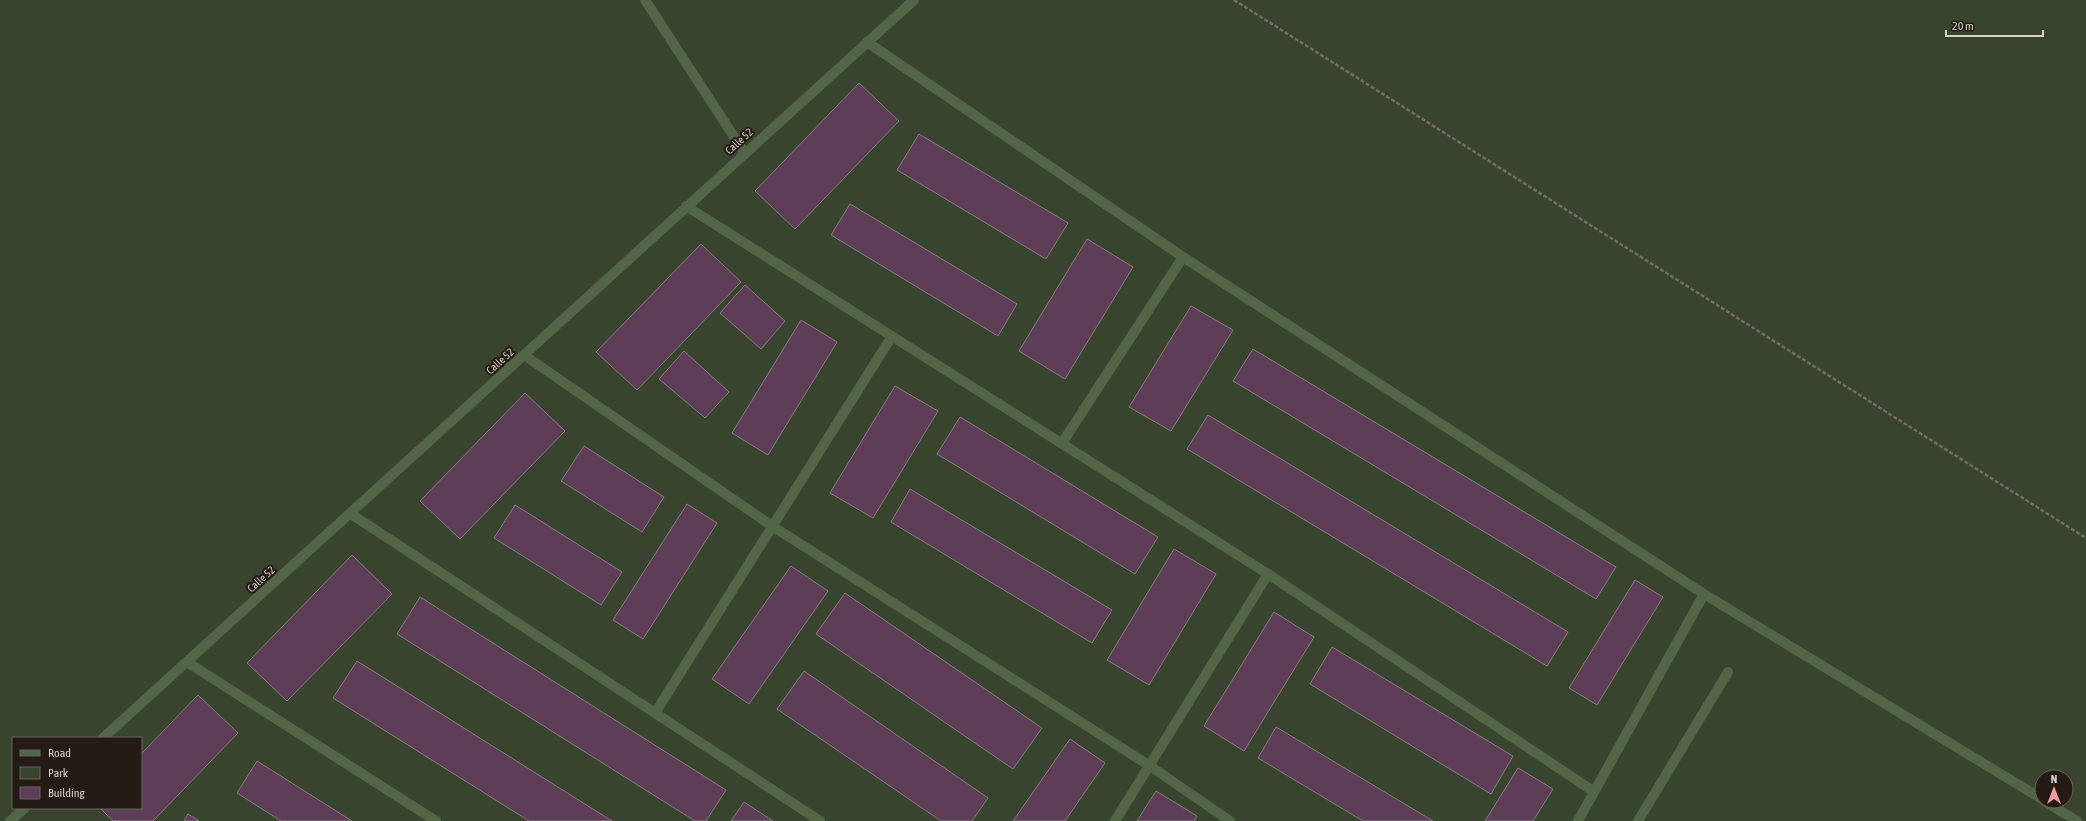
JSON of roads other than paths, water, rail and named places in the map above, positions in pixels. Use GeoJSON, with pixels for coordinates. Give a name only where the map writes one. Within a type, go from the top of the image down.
{"type":"FeatureCollection","features":[{"type":"Feature","properties":{"kind":"street"},"geometry":{"type":"LineString","coordinates":[[645,0],[744,152]]}},
{"type":"Feature","properties":{"kind":"street","name":"Calle 52"},"geometry":{"type":"LineString","coordinates":[[103,737],[351,514],[744,152],[914,0]]}},
{"type":"Feature","properties":{"kind":"street"},"geometry":{"type":"LineString","coordinates":[[867,42],[1182,257],[1704,594],[2034,795]]}},
{"type":"Feature","properties":{"kind":"street"},"geometry":{"type":"LineString","coordinates":[[686,206],[1268,574],[1593,791]]}},
{"type":"Feature","properties":{"kind":"street"},"geometry":{"type":"LineString","coordinates":[[1062,443],[1182,257]]}},
{"type":"Feature","properties":{"kind":"street"},"geometry":{"type":"LineString","coordinates":[[655,713],[892,336]]}},
{"type":"Feature","properties":{"kind":"street"},"geometry":{"type":"LineString","coordinates":[[524,355],[772,526],[1150,766],[1230,821]]}},
{"type":"Feature","properties":{"kind":"street"},"geometry":{"type":"LineString","coordinates":[[351,514],[820,821]]}},
{"type":"Feature","properties":{"kind":"street"},"geometry":{"type":"LineString","coordinates":[[1115,821],[1268,574]]}},
{"type":"Feature","properties":{"kind":"street"},"geometry":{"type":"LineString","coordinates":[[1578,821],[1593,791],[1704,594]]}},
{"type":"Feature","properties":{"kind":"street"},"geometry":{"type":"LineString","coordinates":[[186,662],[436,821]]}},
{"type":"Feature","properties":{"kind":"street"},"geometry":{"type":"LineString","coordinates":[[1638,821],[1728,672]]}},
{"type":"Feature","properties":{"kind":"street"},"geometry":{"type":"LineString","coordinates":[[16,820],[24,809]]}},
{"type":"Feature","properties":{"kind":"street"},"geometry":{"type":"LineString","coordinates":[[2058,809],[2077,821]]}}]}
